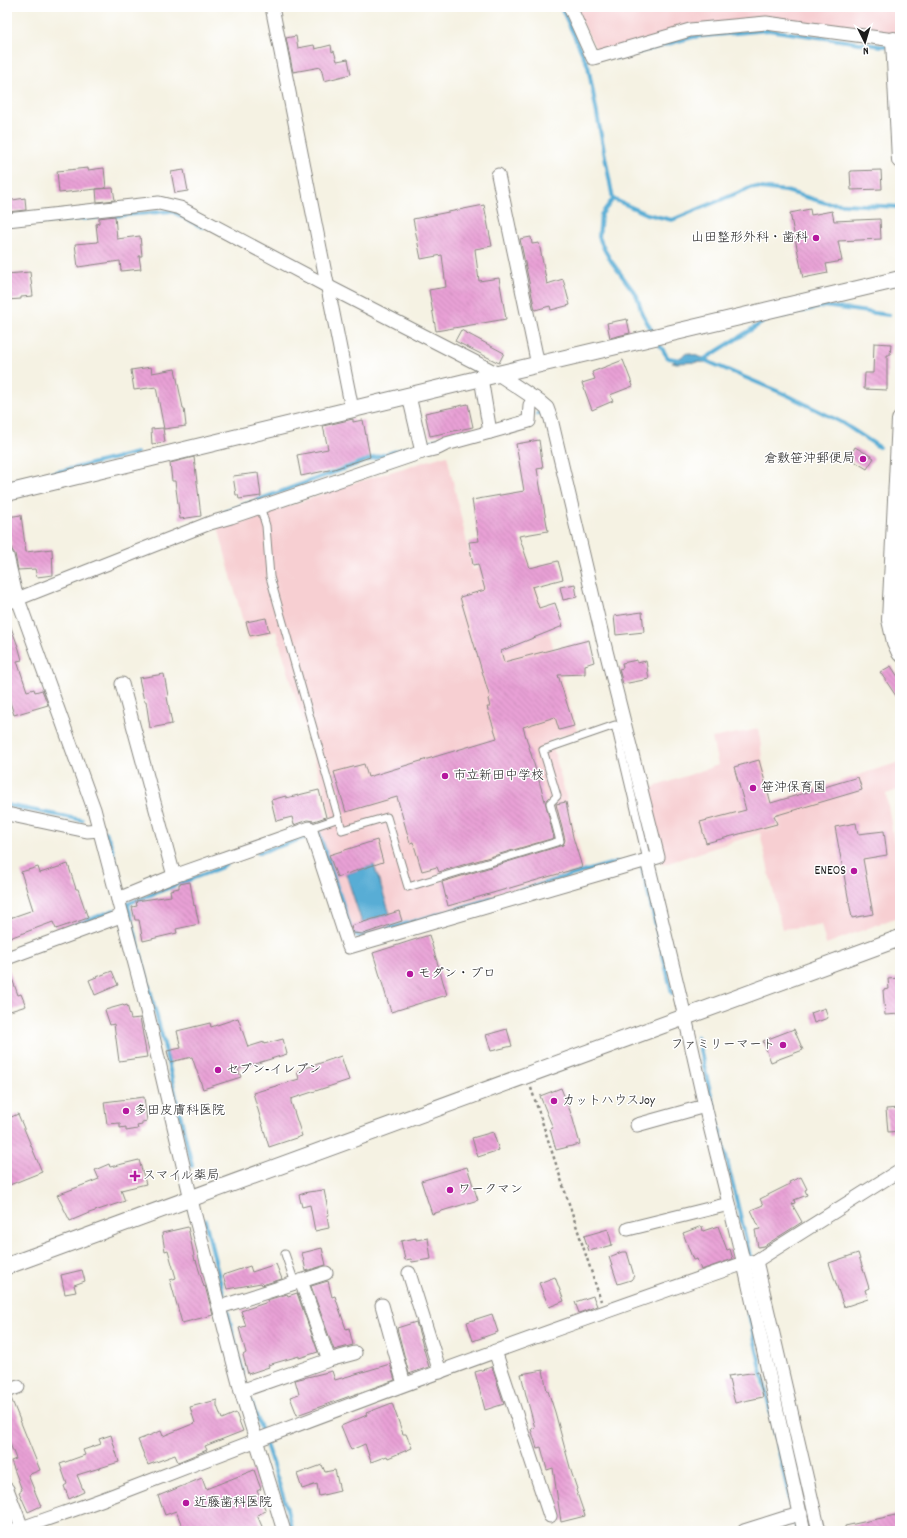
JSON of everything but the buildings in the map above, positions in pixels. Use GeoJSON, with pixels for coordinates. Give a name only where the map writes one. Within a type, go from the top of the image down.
{"type":"FeatureCollection","features":[{"type":"Feature","properties":{"kind":"street"},"geometry":{"type":"LineString","coordinates":[[272,7],[352,405]]}},
{"type":"Feature","properties":{"kind":"street"},"geometry":{"type":"LineString","coordinates":[[570,7],[593,58],[690,30],[766,23],[895,45],[900,160]]}},
{"type":"Feature","properties":{"kind":"street"},"geometry":{"type":"LineString","coordinates":[[498,175],[538,365]]}},
{"type":"Feature","properties":{"kind":"street"},"geometry":{"type":"LineString","coordinates":[[7,220],[159,203],[180,208],[498,374],[533,402],[547,408],[551,419],[602,635],[658,857],[349,948],[312,833],[174,876],[118,899]]}},
{"type":"Feature","properties":{"kind":"street"},"geometry":{"type":"LineString","coordinates":[[7,492],[352,405],[409,396],[900,279]]}},
{"type":"Feature","properties":{"kind":"street"},"geometry":{"type":"LineString","coordinates":[[481,378],[490,428]]}},
{"type":"Feature","properties":{"kind":"street"},"geometry":{"type":"LineString","coordinates":[[409,396],[422,452]]}},
{"type":"Feature","properties":{"kind":"street"},"geometry":{"type":"LineString","coordinates":[[15,597],[210,523],[438,448],[490,428],[529,422],[533,402]]}},
{"type":"Feature","properties":{"kind":"street"},"geometry":{"type":"LineString","coordinates":[[900,420],[890,620],[895,642],[900,653]]}},
{"type":"Feature","properties":{"kind":"street"},"geometry":{"type":"LineString","coordinates":[[7,556],[15,597],[94,809],[100,830],[121,916],[143,994],[190,1199],[224,1306],[256,1440],[284,1531]]}},
{"type":"Feature","properties":{"kind":"street"},"geometry":{"type":"LineString","coordinates":[[122,684],[174,876]]}},
{"type":"Feature","properties":{"kind":"street"},"geometry":{"type":"LineString","coordinates":[[7,814],[87,831],[100,830]]}},
{"type":"Feature","properties":{"kind":"street"},"geometry":{"type":"LineString","coordinates":[[642,861],[685,1017],[729,1204],[751,1263],[819,1531]]}},
{"type":"Feature","properties":{"kind":"street"},"geometry":{"type":"LineString","coordinates":[[7,958],[121,916]]}},
{"type":"Feature","properties":{"kind":"street"},"geometry":{"type":"LineString","coordinates":[[7,1266],[900,938]]}},
{"type":"Feature","properties":{"kind":"street"},"geometry":{"type":"LineString","coordinates":[[637,1124],[705,1106]]}},
{"type":"Feature","properties":{"kind":"street"},"geometry":{"type":"LineString","coordinates":[[7,1489],[18,1529],[127,1490],[404,1384],[604,1311],[751,1263],[900,1170]]}},
{"type":"Feature","properties":{"kind":"street"},"geometry":{"type":"LineString","coordinates":[[628,1229],[729,1204]]}},
{"type":"Feature","properties":{"kind":"street"},"geometry":{"type":"LineString","coordinates":[[751,1263],[804,1531]]}},
{"type":"Feature","properties":{"kind":"street"},"geometry":{"type":"LineString","coordinates":[[224,1306],[326,1273]]}},
{"type":"Feature","properties":{"kind":"street"},"geometry":{"type":"LineString","coordinates":[[409,1273],[440,1372]]}},
{"type":"Feature","properties":{"kind":"street"},"geometry":{"type":"LineString","coordinates":[[298,1282],[329,1360]]}},
{"type":"Feature","properties":{"kind":"street"},"geometry":{"type":"LineString","coordinates":[[382,1305],[404,1384]]}},
{"type":"Feature","properties":{"kind":"street"},"geometry":{"type":"LineString","coordinates":[[495,1351],[550,1516]]}},
{"type":"Feature","properties":{"kind":"street"},"geometry":{"type":"LineString","coordinates":[[245,1390],[329,1360],[355,1353]]}},
{"type":"Feature","properties":{"kind":"street"},"geometry":{"type":"LineString","coordinates":[[744,1531],[801,1514]]}},
{"type":"Feature","properties":{"kind":"lane"},"geometry":{"type":"LineString","coordinates":[[260,506],[266,526],[270,577],[342,830],[387,817],[408,887],[560,841],[550,803],[557,796],[543,750],[615,725],[642,861]]}},
{"type":"Feature","properties":{"kind":"lane"},"geometry":{"type":"LineString","coordinates":[[312,833],[339,818]]}},
{"type":"Feature","properties":{"kind":"lane"},"geometry":{"type":"LineString","coordinates":[[285,1254],[298,1282]]}},
{"type":"Feature","properties":{"kind":"path"},"geometry":{"type":"LineString","coordinates":[[527,1075],[604,1311]]}},
{"type":"Feature","properties":{"kind":"shaded area"},"geometry":{"type":"Polygon","coordinates":[[[574,7],[900,7],[900,36],[767,20],[598,53],[574,7]]]}},
{"type":"Feature","properties":{"kind":"shaded area"},"geometry":{"type":"Polygon","coordinates":[[[447,455],[473,570],[526,551],[577,731],[551,739],[585,869],[359,935],[354,931],[319,830],[334,825],[276,631],[248,641],[218,527],[247,521],[347,485],[447,455]]]}},
{"type":"Feature","properties":{"kind":"shaded area"},"geometry":{"type":"Polygon","coordinates":[[[759,729],[762,758],[778,826],[763,832],[780,827],[774,801],[900,762],[900,789],[886,794],[900,876],[900,916],[826,944],[821,925],[782,929],[760,833],[662,865],[645,790],[718,765],[712,738],[759,729]]]}},
{"type":"Feature","properties":{"kind":"water"},"geometry":{"type":"Polygon","coordinates":[[[687,353],[710,360],[708,362],[672,363],[687,353]]]}},
{"type":"Feature","properties":{"kind":"water"},"geometry":{"type":"Polygon","coordinates":[[[374,865],[390,914],[362,923],[346,874],[374,865]]]}},
{"type":"Feature","properties":{"kind":"waterway"},"geometry":{"type":"LineString","coordinates":[[561,7],[588,66],[613,199],[601,215],[599,237],[611,261],[637,296],[642,313],[652,331]]}},
{"type":"Feature","properties":{"kind":"waterway"},"geometry":{"type":"LineString","coordinates":[[617,58],[693,37],[768,30],[881,46],[892,46]]}},
{"type":"Feature","properties":{"kind":"waterway"},"geometry":{"type":"LineString","coordinates":[[613,199],[647,214],[672,220],[752,187],[786,191],[826,203],[900,207]]}},
{"type":"Feature","properties":{"kind":"waterway"},"geometry":{"type":"LineString","coordinates":[[43,222],[171,211],[202,227]]}},
{"type":"Feature","properties":{"kind":"waterway"},"geometry":{"type":"LineString","coordinates":[[703,360],[768,319],[824,306],[889,315]]}},
{"type":"Feature","properties":{"kind":"waterway"},"geometry":{"type":"LineString","coordinates":[[659,344],[668,358],[681,360]]}},
{"type":"Feature","properties":{"kind":"waterway"},"geometry":{"type":"LineString","coordinates":[[704,360],[789,396],[841,422],[879,447]]}},
{"type":"Feature","properties":{"kind":"waterway"},"geometry":{"type":"LineString","coordinates":[[537,414],[542,413]]}},
{"type":"Feature","properties":{"kind":"waterway"},"geometry":{"type":"LineString","coordinates":[[427,443],[444,438]]}},
{"type":"Feature","properties":{"kind":"waterway"},"geometry":{"type":"LineString","coordinates":[[225,512],[373,458],[411,447]]}},
{"type":"Feature","properties":{"kind":"waterway"},"geometry":{"type":"LineString","coordinates":[[7,484],[137,453]]}},
{"type":"Feature","properties":{"kind":"waterway"},"geometry":{"type":"LineString","coordinates":[[7,805],[82,820]]}},
{"type":"Feature","properties":{"kind":"waterway"},"geometry":{"type":"LineString","coordinates":[[105,832],[110,841],[122,889]]}},
{"type":"Feature","properties":{"kind":"waterway"},"geometry":{"type":"LineString","coordinates":[[258,853],[319,833],[352,932],[360,937],[617,862]]}},
{"type":"Feature","properties":{"kind":"waterway"},"geometry":{"type":"LineString","coordinates":[[127,904],[220,868],[227,863]]}},
{"type":"Feature","properties":{"kind":"waterway"},"geometry":{"type":"LineString","coordinates":[[641,863],[672,993]]}},
{"type":"Feature","properties":{"kind":"waterway"},"geometry":{"type":"LineString","coordinates":[[127,902],[163,1040],[192,1166]]}},
{"type":"Feature","properties":{"kind":"waterway"},"geometry":{"type":"LineString","coordinates":[[19,947],[114,910]]}},
{"type":"Feature","properties":{"kind":"waterway"},"geometry":{"type":"LineString","coordinates":[[697,1037],[751,1260]]}},
{"type":"Feature","properties":{"kind":"waterway"},"geometry":{"type":"LineString","coordinates":[[205,1220],[243,1374]]}},
{"type":"Feature","properties":{"kind":"waterway"},"geometry":{"type":"LineString","coordinates":[[744,1291],[791,1506]]}},
{"type":"Feature","properties":{"kind":"waterway"},"geometry":{"type":"LineString","coordinates":[[251,1401],[262,1431]]}},
{"type":"Feature","properties":{"kind":"waterway"},"geometry":{"type":"LineString","coordinates":[[266,1444],[286,1505],[292,1531]]}},
{"type":"Feature","properties":{"kind":"waterway"},"geometry":{"type":"LineString","coordinates":[[795,1523],[797,1531]]}},
{"type":"Feature","properties":{"kind":"place","name":"山田整形外科・歯科"},"geometry":{"type":"Point","coordinates":[816,238]}},
{"type":"Feature","properties":{"kind":"place","name":"倉敷笹沖郵便局"},"geometry":{"type":"Point","coordinates":[863,459]}},
{"type":"Feature","properties":{"kind":"place","name":"市立新田中学校"},"geometry":{"type":"Point","coordinates":[445,776]}},
{"type":"Feature","properties":{"kind":"place","name":"笹沖保育園"},"geometry":{"type":"Point","coordinates":[753,788]}},
{"type":"Feature","properties":{"kind":"place","name":"ENEOS"},"geometry":{"type":"Point","coordinates":[854,871]}},
{"type":"Feature","properties":{"kind":"place","name":"モダン・プロ"},"geometry":{"type":"Point","coordinates":[410,974]}},
{"type":"Feature","properties":{"kind":"place","name":"ファミリーマート"},"geometry":{"type":"Point","coordinates":[783,1045]}},
{"type":"Feature","properties":{"kind":"place","name":"セブン-イレブン"},"geometry":{"type":"Point","coordinates":[218,1070]}},
{"type":"Feature","properties":{"kind":"place","name":"カットハウスJoy"},"geometry":{"type":"Point","coordinates":[554,1101]}},
{"type":"Feature","properties":{"kind":"place","name":"多田皮膚科医院"},"geometry":{"type":"Point","coordinates":[126,1111]}},
{"type":"Feature","properties":{"kind":"place","name":"スマイル薬局"},"geometry":{"type":"Point","coordinates":[135,1176]}},
{"type":"Feature","properties":{"kind":"place","name":"ワークマン"},"geometry":{"type":"Point","coordinates":[450,1190]}},
{"type":"Feature","properties":{"kind":"place","name":"近藤歯科医院"},"geometry":{"type":"Point","coordinates":[186,1503]}}]}
